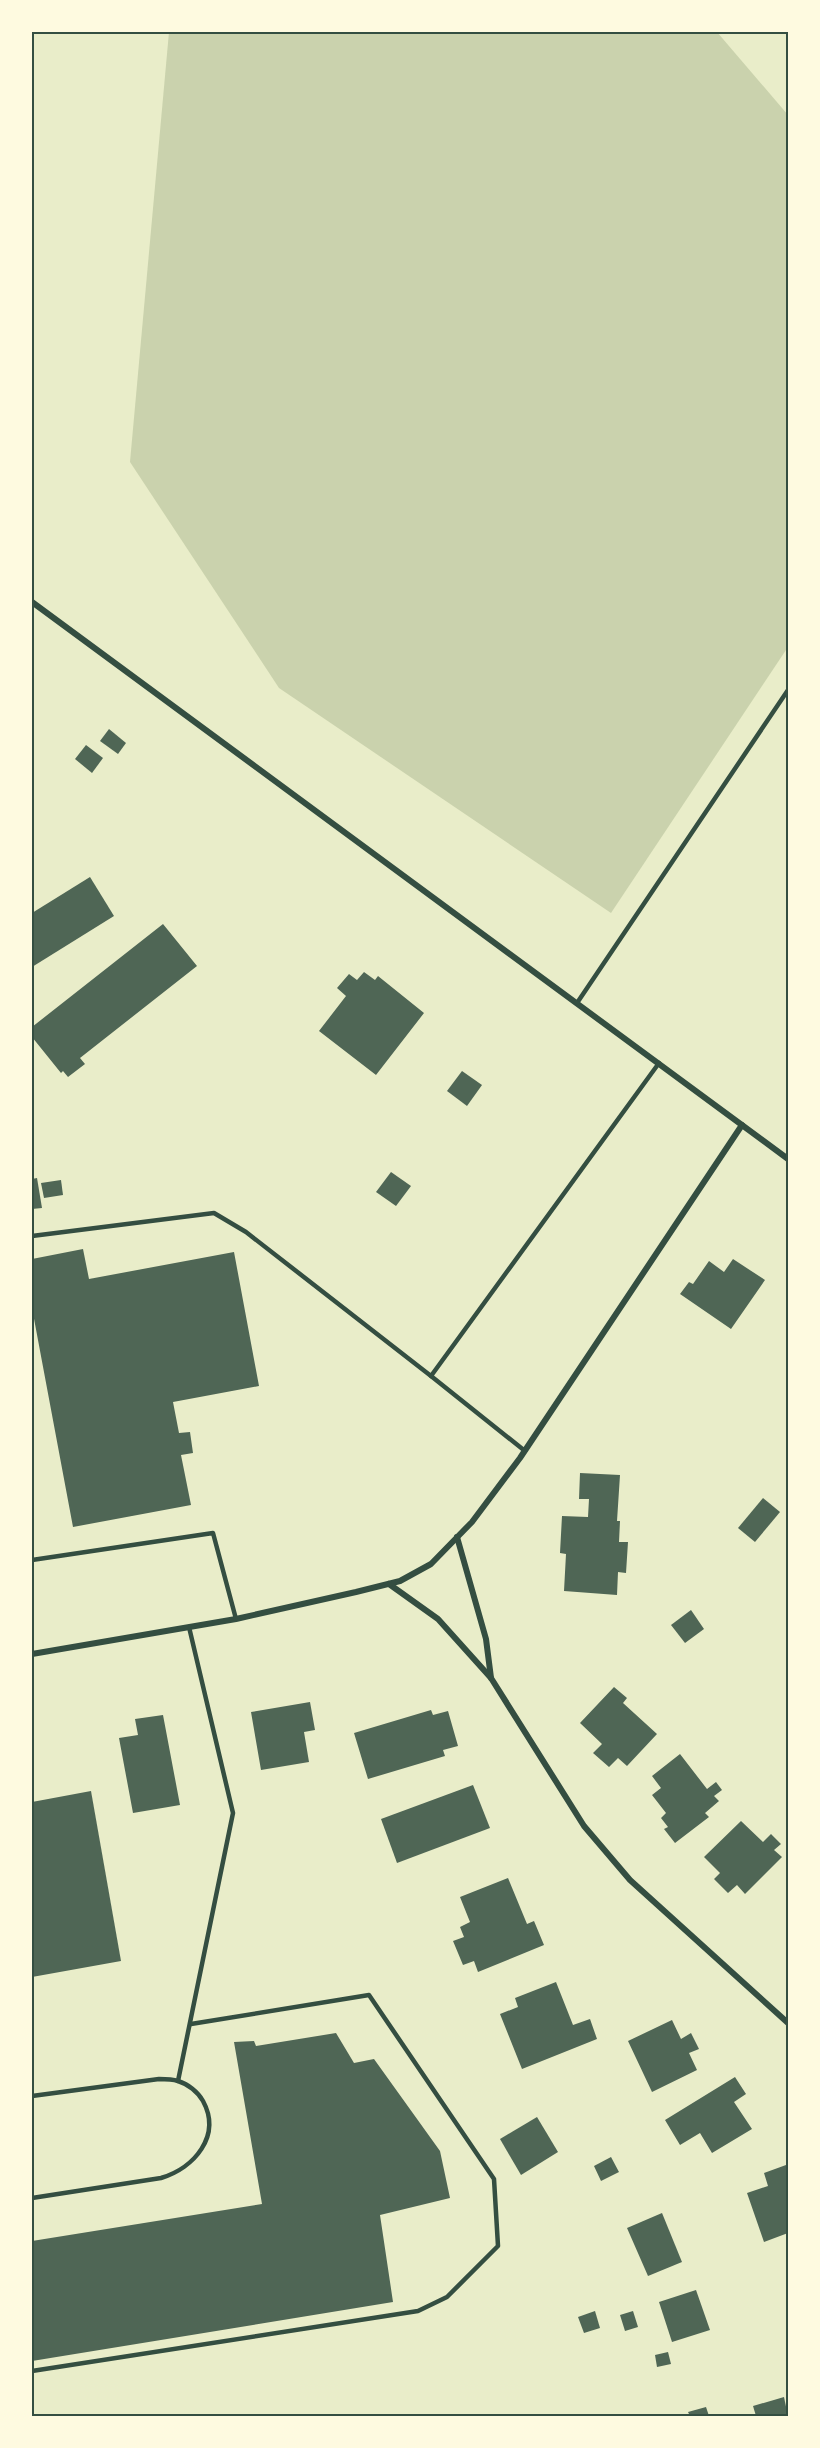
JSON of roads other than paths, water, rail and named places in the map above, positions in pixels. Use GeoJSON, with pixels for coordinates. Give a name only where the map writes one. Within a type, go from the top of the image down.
{"type":"FeatureCollection","features":[{"type":"Feature","properties":{"kind":"street"},"geometry":{"type":"LineString","coordinates":[[32,602],[789,1159]]}},
{"type":"Feature","properties":{"kind":"street"},"geometry":{"type":"LineString","coordinates":[[32,1654],[236,1619],[400,1581],[431,1564],[472,1522],[525,1451],[742,1125]]}},
{"type":"Feature","properties":{"kind":"street"},"geometry":{"type":"LineString","coordinates":[[457,1537],[486,1639],[491,1678]]}},
{"type":"Feature","properties":{"kind":"street"},"geometry":{"type":"LineString","coordinates":[[389,1584],[438,1619],[491,1678],[584,1826],[630,1880],[789,2023]]}},
{"type":"Feature","properties":{"kind":"lane"},"geometry":{"type":"LineString","coordinates":[[578,1003],[789,690]]}},
{"type":"Feature","properties":{"kind":"lane"},"geometry":{"type":"LineString","coordinates":[[431,1376],[659,1063]]}},
{"type":"Feature","properties":{"kind":"lane"},"geometry":{"type":"LineString","coordinates":[[32,1236],[214,1213],[246,1232],[525,1451]]}},
{"type":"Feature","properties":{"kind":"lane"},"geometry":{"type":"LineString","coordinates":[[32,1560],[213,1533],[236,1619]]}},
{"type":"Feature","properties":{"kind":"lane"},"geometry":{"type":"LineString","coordinates":[[178,2081],[234,1813],[189,1627]]}},
{"type":"Feature","properties":{"kind":"lane"},"geometry":{"type":"LineString","coordinates":[[32,2371],[418,2311],[447,2296],[498,2246],[494,2179],[369,1995],[191,2024]]}},
{"type":"Feature","properties":{"kind":"lane"},"geometry":{"type":"LineString","coordinates":[[32,2096],[159,2079],[178,2081],[199,2095],[209,2120],[209,2132],[199,2153],[188,2165],[173,2175],[32,2198]]}}]}
